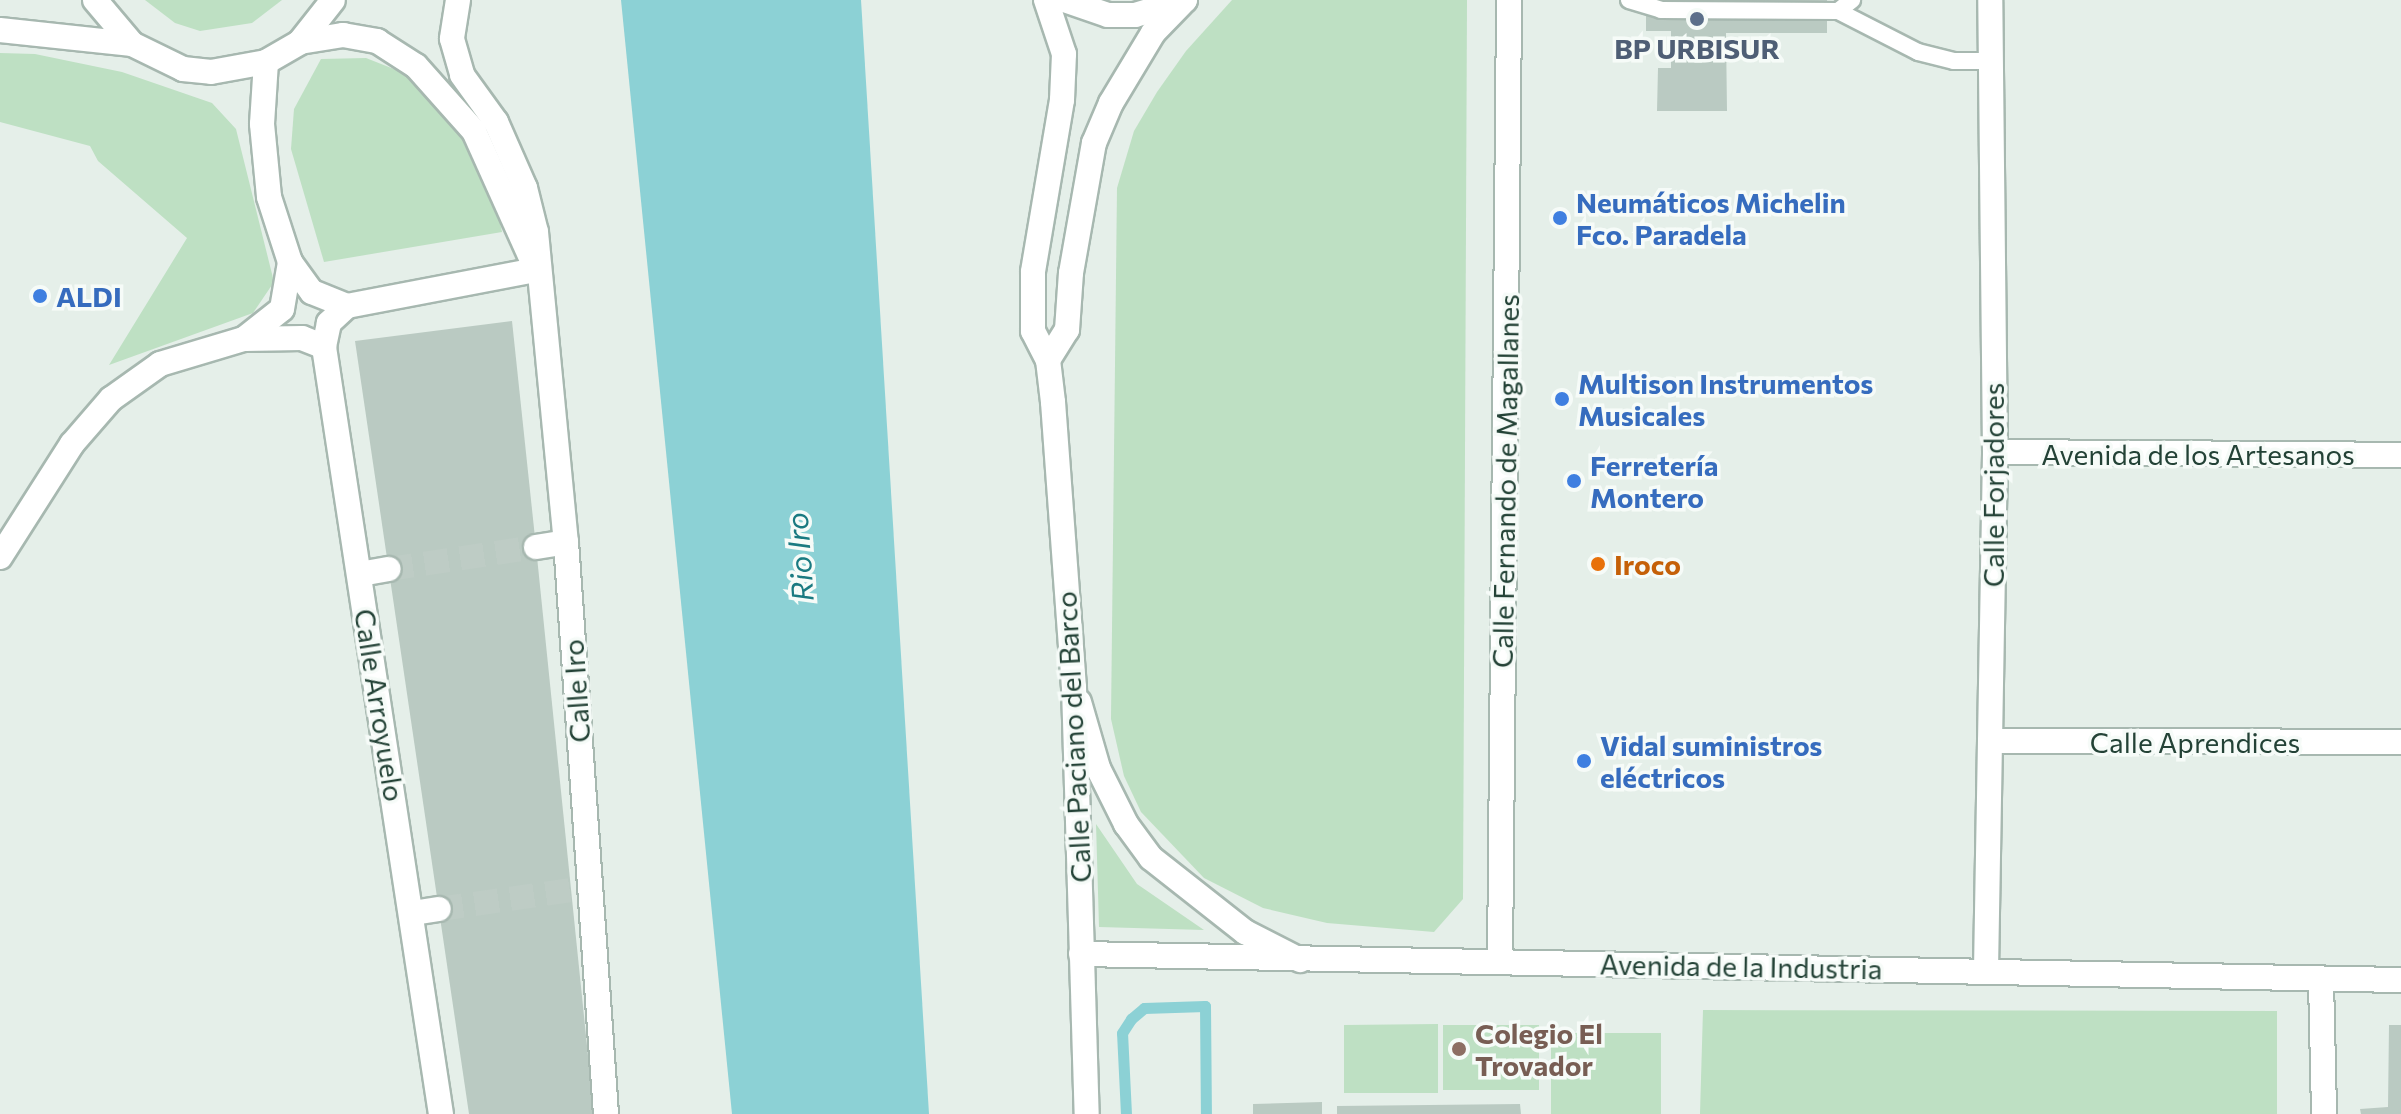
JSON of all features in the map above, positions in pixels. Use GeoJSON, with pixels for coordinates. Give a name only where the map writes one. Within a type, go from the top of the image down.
{"type":"FeatureCollection","features":[{"type":"Feature","properties":{"kind":"street"},"geometry":{"type":"LineString","coordinates":[[95,0],[132,44]]}},
{"type":"Feature","properties":{"kind":"street","name":"Calle Iro"},"geometry":{"type":"LineString","coordinates":[[458,0],[452,39],[462,75],[496,122],[525,188],[536,232],[536,270],[566,542],[580,890],[606,1114]]}},
{"type":"Feature","properties":{"kind":"street","name":"Calle Paciano del Barco"},"geometry":{"type":"LineString","coordinates":[[1046,0],[1064,54],[1060,128],[1033,272],[1033,331],[1048,360],[1074,687],[1087,1114]]}},
{"type":"Feature","properties":{"kind":"street"},"geometry":{"type":"LineString","coordinates":[[1064,0],[1108,15],[1135,15],[1185,0]]}},
{"type":"Feature","properties":{"kind":"street"},"geometry":{"type":"LineString","coordinates":[[1048,360],[1067,330],[1071,273],[1094,143],[1153,33],[1185,0]]}},
{"type":"Feature","properties":{"kind":"street","name":"Calle Fernando de Magallanes"},"geometry":{"type":"LineString","coordinates":[[1500,962],[1509,0]]}},
{"type":"Feature","properties":{"kind":"street","name":"Calle Forjadores"},"geometry":{"type":"LineString","coordinates":[[1986,970],[1995,452],[1990,0]]}},
{"type":"Feature","properties":{"kind":"street"},"geometry":{"type":"LineString","coordinates":[[0,30],[132,44],[183,69],[225,71],[266,62],[300,42],[337,3]]}},
{"type":"Feature","properties":{"kind":"street","name":"Calle Iro"},"geometry":{"type":"LineString","coordinates":[[300,42],[343,35],[377,41],[416,66],[474,131],[536,270]]}},
{"type":"Feature","properties":{"kind":"street"},"geometry":{"type":"LineString","coordinates":[[266,62],[262,124],[269,197],[290,262],[312,292],[347,306]]}},
{"type":"Feature","properties":{"kind":"street"},"geometry":{"type":"LineString","coordinates":[[244,339],[282,309],[290,262]]}},
{"type":"Feature","properties":{"kind":"street"},"geometry":{"type":"LineString","coordinates":[[0,557],[72,444],[111,399],[160,364],[244,339],[302,338],[324,347],[329,323],[347,306],[536,270]]}},
{"type":"Feature","properties":{"kind":"street","name":"Calle Arroyuelo"},"geometry":{"type":"LineString","coordinates":[[324,347],[413,913],[441,1114]]}},
{"type":"Feature","properties":{"kind":"street","name":"Avenida de los Artesanos"},"geometry":{"type":"LineString","coordinates":[[1995,452],[2401,455]]}},
{"type":"Feature","properties":{"kind":"street"},"geometry":{"type":"LineString","coordinates":[[536,547],[566,542]]}},
{"type":"Feature","properties":{"kind":"street"},"geometry":{"type":"LineString","coordinates":[[360,574],[389,569]]}},
{"type":"Feature","properties":{"kind":"street"},"geometry":{"type":"LineString","coordinates":[[1074,687],[1098,768],[1126,824],[1151,858],[1245,932],[1302,961]]}},
{"type":"Feature","properties":{"kind":"street","name":"Calle Aprendices"},"geometry":{"type":"LineString","coordinates":[[1990,741],[2401,742]]}},
{"type":"Feature","properties":{"kind":"street"},"geometry":{"type":"LineString","coordinates":[[413,913],[439,909]]}},
{"type":"Feature","properties":{"kind":"street","name":"Avenida de la Industria"},"geometry":{"type":"LineString","coordinates":[[1081,954],[1302,961],[1986,970],[2401,980]]}},
{"type":"Feature","properties":{"kind":"street"},"geometry":{"type":"LineString","coordinates":[[2321,980],[2324,1114]]}},
{"type":"Feature","properties":{"kind":"lane"},"geometry":{"type":"LineString","coordinates":[[1629,0],[1661,10],[1838,11],[1918,52],[1954,61],[1991,61]]}},
{"type":"Feature","properties":{"kind":"lane"},"geometry":{"type":"LineString","coordinates":[[1838,11],[1852,0]]}},
{"type":"Feature","properties":{"kind":"green space"},"geometry":{"type":"Polygon","coordinates":[[[145,0],[282,0],[252,23],[200,31],[175,23],[145,0]]]}},
{"type":"Feature","properties":{"kind":"green space"},"geometry":{"type":"Polygon","coordinates":[[[1232,0],[1467,0],[1463,899],[1434,932],[1327,923],[1263,908],[1204,878],[1141,812],[1124,776],[1111,719],[1117,188],[1134,131],[1157,92],[1186,51],[1232,0]]]}},
{"type":"Feature","properties":{"kind":"green space"},"geometry":{"type":"Polygon","coordinates":[[[0,53],[35,54],[122,72],[212,103],[236,129],[274,282],[253,313],[109,365],[187,238],[98,161],[90,146],[0,122],[0,53]]]}},
{"type":"Feature","properties":{"kind":"green space"},"geometry":{"type":"Polygon","coordinates":[[[366,58],[409,75],[468,142],[495,199],[502,232],[324,262],[291,149],[294,109],[321,59],[366,58]]]}},
{"type":"Feature","properties":{"kind":"green space"},"geometry":{"type":"Polygon","coordinates":[[[1096,824],[1137,884],[1204,930],[1099,927],[1096,824]]]}},
{"type":"Feature","properties":{"kind":"green space"},"geometry":{"type":"Polygon","coordinates":[[[1703,1010],[2277,1011],[2277,1114],[1700,1114],[1703,1010]]]}},
{"type":"Feature","properties":{"kind":"green space"},"geometry":{"type":"Polygon","coordinates":[[[1438,1024],[1438,1093],[1344,1093],[1344,1025],[1438,1024]]]}},
{"type":"Feature","properties":{"kind":"green space"},"geometry":{"type":"Polygon","coordinates":[[[1443,1025],[1539,1025],[1539,1090],[1443,1090],[1443,1025]]]}},
{"type":"Feature","properties":{"kind":"green space"},"geometry":{"type":"Polygon","coordinates":[[[1551,1033],[1661,1033],[1661,1114],[1551,1114],[1551,1033]]]}},
{"type":"Feature","properties":{"kind":"water","name":"Rio Iro"},"geometry":{"type":"Polygon","coordinates":[[[621,0],[861,0],[929,1114],[732,1114],[621,0]]]}},
{"type":"Feature","properties":{"kind":"building"},"geometry":{"type":"Polygon","coordinates":[[[1646,0],[1827,0],[1827,33],[1726,33],[1727,111],[1657,111],[1658,68],[1671,68],[1671,31],[1646,31],[1646,0]]]}},
{"type":"Feature","properties":{"kind":"building"},"geometry":{"type":"Polygon","coordinates":[[[512,321],[594,1114],[469,1114],[355,341],[512,321]]]}},
{"type":"Feature","properties":{"kind":"building"},"geometry":{"type":"Polygon","coordinates":[[[2389,1025],[2401,1025],[2401,1114],[2361,1114],[2360,1109],[2388,1107],[2389,1025]]]}},
{"type":"Feature","properties":{"kind":"building"},"geometry":{"type":"Polygon","coordinates":[[[1322,1102],[1322,1114],[1253,1114],[1253,1104],[1322,1102]]]}},
{"type":"Feature","properties":{"kind":"building"},"geometry":{"type":"Polygon","coordinates":[[[1520,1104],[1521,1114],[1337,1114],[1337,1106],[1520,1104]]]}},
{"type":"Feature","properties":{"kind":"waterway"},"geometry":{"type":"LineString","coordinates":[[1126,1114],[1122,1033],[1131,1019],[1144,1008],[1205,1006],[1206,1114]]}},
{"type":"Feature","properties":{"kind":"tunnel"},"geometry":{"type":"LineString","coordinates":[[389,569],[536,547]]}},
{"type":"Feature","properties":{"kind":"tunnel"},"geometry":{"type":"LineString","coordinates":[[439,909],[571,890]]}},
{"type":"Feature","properties":{"kind":"place","name":"BP URBISUR"},"geometry":{"type":"Point","coordinates":[1697,19]}},
{"type":"Feature","properties":{"kind":"place","name":"Neumáticos Michelin Fco. Paradela"},"geometry":{"type":"Point","coordinates":[1560,218]}},
{"type":"Feature","properties":{"kind":"place","name":"ALDI"},"geometry":{"type":"Point","coordinates":[40,296]}},
{"type":"Feature","properties":{"kind":"place","name":"Multison Instrumentos Musicales"},"geometry":{"type":"Point","coordinates":[1562,399]}},
{"type":"Feature","properties":{"kind":"place","name":"Ferretería Montero"},"geometry":{"type":"Point","coordinates":[1574,481]}},
{"type":"Feature","properties":{"kind":"place","name":"Iroco"},"geometry":{"type":"Point","coordinates":[1598,564]}},
{"type":"Feature","properties":{"kind":"place","name":"Vidal suministros eléctricos"},"geometry":{"type":"Point","coordinates":[1584,761]}},
{"type":"Feature","properties":{"kind":"place","name":"Colegio El Trovador"},"geometry":{"type":"Point","coordinates":[1459,1049]}}]}
